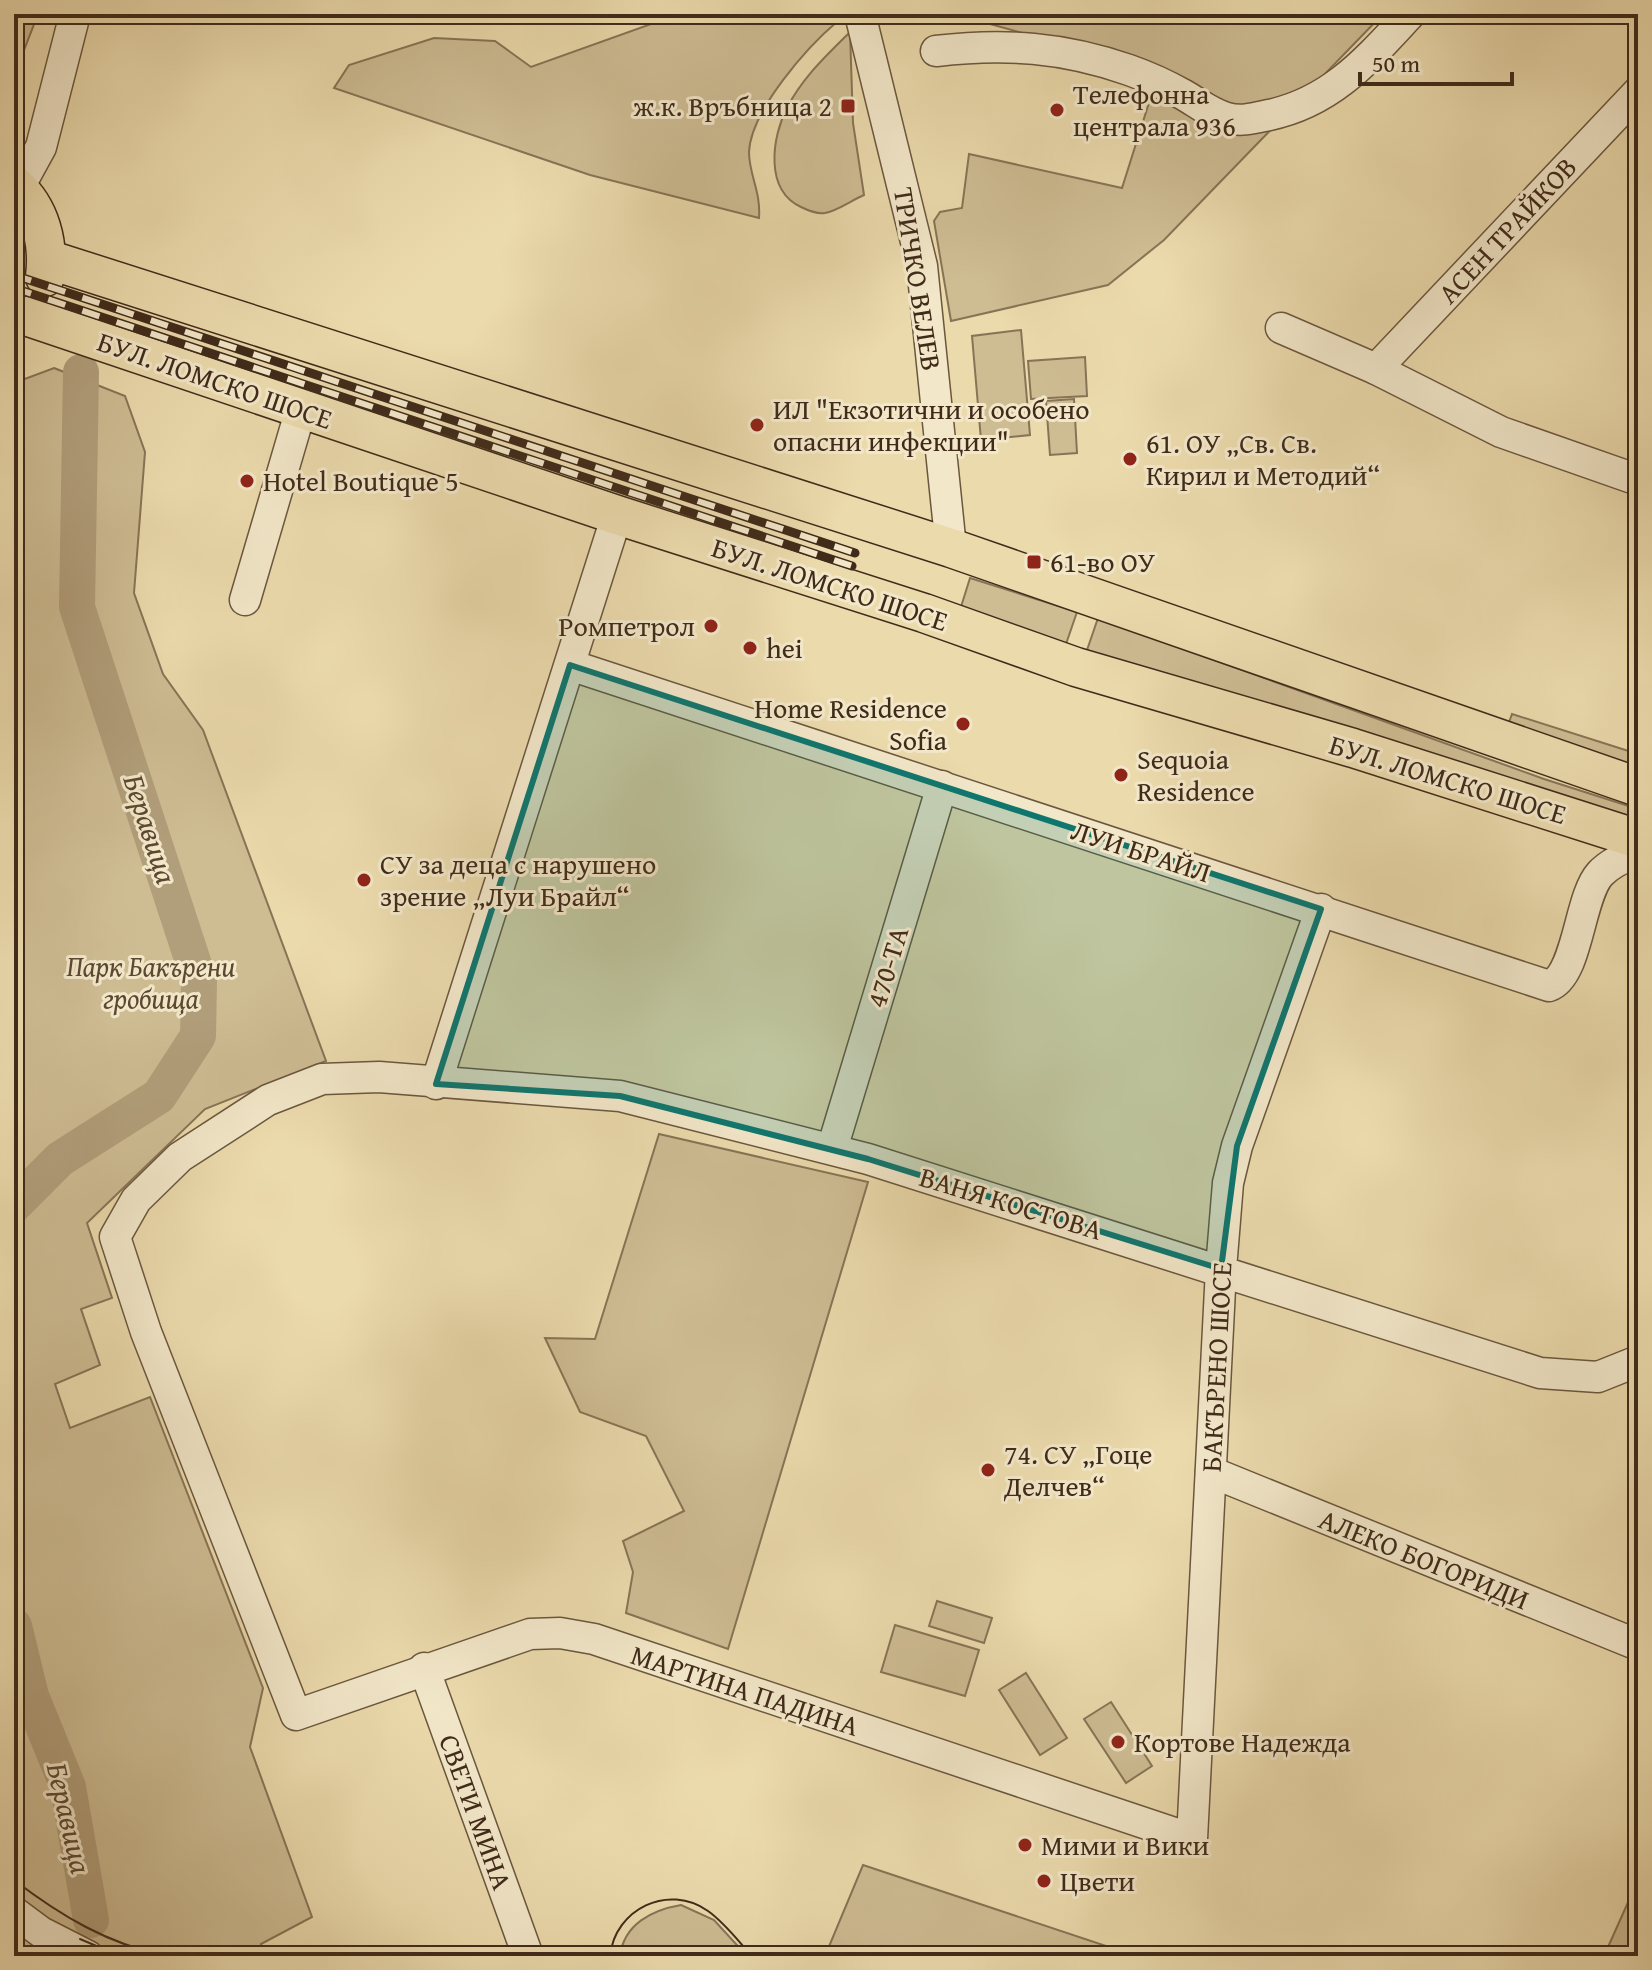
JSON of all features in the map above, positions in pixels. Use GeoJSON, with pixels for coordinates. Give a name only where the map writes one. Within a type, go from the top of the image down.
{"type":"FeatureCollection","features":[{"type":"Feature","properties":{"kind":"main road"},"geometry":{"type":"LineString","coordinates":[[16,187],[34,209],[44,233],[33,296]]}},
{"type":"Feature","properties":{"kind":"main road","name":"БУЛ. ЛОМСКО ШОСЕ"},"geometry":{"type":"LineString","coordinates":[[33,296],[951,548],[1638,787]]}},
{"type":"Feature","properties":{"kind":"main road","name":"БУЛ. ЛОМСКО ШОСЕ"},"geometry":{"type":"LineString","coordinates":[[33,296],[301,409],[617,515],[924,613],[1076,667],[1353,748],[1638,839]]}},
{"type":"Feature","properties":{"kind":"street"},"geometry":{"type":"LineString","coordinates":[[16,187],[41,147],[75,14]]}},
{"type":"Feature","properties":{"kind":"street","name":"ТРИЧКО ВЕЛЕВ"},"geometry":{"type":"LineString","coordinates":[[860,14],[883,93],[922,266],[951,548]]}},
{"type":"Feature","properties":{"kind":"street"},"geometry":{"type":"LineString","coordinates":[[936,51],[984,45],[1035,47],[1130,70],[1181,93],[1207,110],[1242,121],[1285,112],[1321,97],[1350,78],[1410,14]]}},
{"type":"Feature","properties":{"kind":"street","name":"АСЕН ТРАЙКОВ"},"geometry":{"type":"LineString","coordinates":[[1376,369],[1638,92]]}},
{"type":"Feature","properties":{"kind":"street"},"geometry":{"type":"LineString","coordinates":[[1281,328],[1376,369],[1501,432],[1638,480]]}},
{"type":"Feature","properties":{"kind":"street"},"geometry":{"type":"LineString","coordinates":[[245,600],[301,409]]}},
{"type":"Feature","properties":{"kind":"street"},"geometry":{"type":"LineString","coordinates":[[436,1084],[617,515]]}},
{"type":"Feature","properties":{"kind":"street","name":"ЛУИ БРАЙЛ"},"geometry":{"type":"LineString","coordinates":[[570,665],[1549,986],[1558,981],[1569,958],[1594,882],[1617,860],[1638,852]]}},
{"type":"Feature","properties":{"kind":"street","name":"470-ТА"},"geometry":{"type":"LineString","coordinates":[[832,1149],[942,786]]}},
{"type":"Feature","properties":{"kind":"street","name":"БАКЪРЕНО ШОСЕ"},"geometry":{"type":"LineString","coordinates":[[1192,1839],[1228,1183],[1237,1146],[1321,909]]}},
{"type":"Feature","properties":{"kind":"street","name":"ВАНЯ КОСТОВА"},"geometry":{"type":"LineString","coordinates":[[296,1715],[146,1332],[115,1237],[136,1200],[180,1157],[215,1131],[268,1100],[322,1079],[371,1078],[620,1096],[832,1149],[1221,1269],[1540,1373],[1598,1377],[1638,1361]]}},
{"type":"Feature","properties":{"kind":"street","name":"АЛЕКО БОГОРИДИ"},"geometry":{"type":"LineString","coordinates":[[1211,1472],[1638,1645]]}},
{"type":"Feature","properties":{"kind":"street","name":"МАРТИНА ПАДИНА"},"geometry":{"type":"LineString","coordinates":[[296,1715],[424,1668],[530,1634],[560,1633],[594,1639],[1192,1839]]}},
{"type":"Feature","properties":{"kind":"street","name":"СВЕТИ МИНА"},"geometry":{"type":"LineString","coordinates":[[424,1668],[528,1956]]}},
{"type":"Feature","properties":{"kind":"street"},"geometry":{"type":"LineString","coordinates":[[14,1912],[41,1932],[88,1956]]}},
{"type":"Feature","properties":{"kind":"highlighted area"},"geometry":{"type":"Polygon","coordinates":[[[570,665],[1321,909],[1237,1146],[1221,1269],[868,1159],[620,1096],[436,1084],[570,665]]]}},
{"type":"Feature","properties":{"kind":"green space"},"geometry":{"type":"Polygon","coordinates":[[[14,14],[38,14],[14,76],[14,14]]]}},
{"type":"Feature","properties":{"kind":"green space"},"geometry":{"type":"Polygon","coordinates":[[[679,14],[838,14],[838,21],[783,80],[752,135],[749,152],[759,218],[590,175],[334,88],[349,65],[434,38],[495,41],[531,67],[679,14]]]}},
{"type":"Feature","properties":{"kind":"green space"},"geometry":{"type":"Polygon","coordinates":[[[1383,14],[1164,240],[1108,285],[951,321],[934,221],[940,212],[962,208],[969,154],[1122,188],[1159,71],[961,16],[1383,14]]]}},
{"type":"Feature","properties":{"kind":"green space"},"geometry":{"type":"Polygon","coordinates":[[[850,32],[853,123],[864,195],[830,212],[816,212],[789,199],[781,188],[776,176],[775,148],[782,120],[800,87],[850,32]]]}},
{"type":"Feature","properties":{"kind":"green space"},"geometry":{"type":"Polygon","coordinates":[[[1021,330],[1030,435],[981,440],[972,336],[1021,330]]]}},
{"type":"Feature","properties":{"kind":"green space"},"geometry":{"type":"Polygon","coordinates":[[[1085,357],[1087,396],[1031,399],[1028,361],[1085,357]]]}},
{"type":"Feature","properties":{"kind":"green space","name":"Парк Бакърени гробища"},"geometry":{"type":"Polygon","coordinates":[[[54,368],[125,396],[145,452],[134,593],[163,674],[203,730],[326,1061],[205,1109],[87,1223],[112,1298],[81,1309],[100,1365],[55,1384],[70,1428],[150,1397],[263,1688],[250,1747],[312,1917],[261,1944],[260,1956],[14,1956],[14,383],[54,368]]]}},
{"type":"Feature","properties":{"kind":"green space"},"geometry":{"type":"Polygon","coordinates":[[[1074,399],[1077,453],[1050,455],[1046,401],[1074,399]]]}},
{"type":"Feature","properties":{"kind":"green space"},"geometry":{"type":"Polygon","coordinates":[[[970,578],[1077,612],[1066,644],[960,610],[970,578]]]}},
{"type":"Feature","properties":{"kind":"green space"},"geometry":{"type":"Polygon","coordinates":[[[1098,618],[1544,779],[1638,809],[1638,820],[1086,653],[1098,618]]]}},
{"type":"Feature","properties":{"kind":"green space"},"geometry":{"type":"Polygon","coordinates":[[[1512,714],[1638,754],[1638,775],[1507,728],[1512,714]]]}},
{"type":"Feature","properties":{"kind":"green space"},"geometry":{"type":"Polygon","coordinates":[[[659,1134],[868,1182],[728,1649],[626,1613],[633,1572],[623,1541],[684,1511],[646,1436],[580,1412],[545,1338],[595,1339],[659,1134]]]}},
{"type":"Feature","properties":{"kind":"green space"},"geometry":{"type":"Polygon","coordinates":[[[937,1601],[992,1618],[984,1643],[929,1626],[937,1601]]]}},
{"type":"Feature","properties":{"kind":"green space"},"geometry":{"type":"Polygon","coordinates":[[[895,1625],[979,1650],[965,1696],[881,1672],[895,1625]]]}},
{"type":"Feature","properties":{"kind":"green space","name":"Кортове Надежда"},"geometry":{"type":"Polygon","coordinates":[[[1026,1673],[1067,1738],[1040,1755],[999,1690],[1026,1673]]]}},
{"type":"Feature","properties":{"kind":"green space","name":"Кортове Надежда"},"geometry":{"type":"Polygon","coordinates":[[[1111,1702],[1152,1766],[1126,1783],[1084,1719],[1111,1702]]]}},
{"type":"Feature","properties":{"kind":"green space"},"geometry":{"type":"Polygon","coordinates":[[[863,1865],[1136,1956],[825,1956],[863,1865]]]}},
{"type":"Feature","properties":{"kind":"green space"},"geometry":{"type":"Polygon","coordinates":[[[1638,1880],[1638,1956],[1604,1956],[1638,1880]]]}},
{"type":"Feature","properties":{"kind":"green space"},"geometry":{"type":"Polygon","coordinates":[[[681,1905],[714,1920],[747,1956],[620,1956],[627,1935],[641,1920],[681,1905]]]}},
{"type":"Feature","properties":{"kind":"waterway","name":"Беравица"},"geometry":{"type":"LineString","coordinates":[[14,1205],[60,1159],[159,1096],[198,1036],[199,980],[77,607],[81,372]]}},
{"type":"Feature","properties":{"kind":"waterway","name":"Беравица"},"geometry":{"type":"LineString","coordinates":[[14,1626],[31,1696],[68,1787],[91,1920]]}},
{"type":"Feature","properties":{"kind":"tram line"},"geometry":{"type":"LineString","coordinates":[[14,1880],[86,1927],[124,1944],[166,1956]]}},
{"type":"Feature","properties":{"kind":"tram line"},"geometry":{"type":"LineString","coordinates":[[610,1956],[614,1939],[633,1914],[646,1905],[677,1900],[693,1903],[708,1911],[752,1956]]}},
{"type":"Feature","properties":{"kind":"tram line"},"geometry":{"type":"LineString","coordinates":[[80,1939],[120,1956]]}},
{"type":"Feature","properties":{"kind":"railway"},"geometry":{"type":"LineString","coordinates":[[14,275],[855,553]]}},
{"type":"Feature","properties":{"kind":"railway"},"geometry":{"type":"LineString","coordinates":[[14,288],[852,566]]}},
{"type":"Feature","properties":{"kind":"place","name":"ж.к. Връбница 2"},"geometry":{"type":"Point","coordinates":[848,106]}},
{"type":"Feature","properties":{"kind":"place","name":"Телефонна централа 936"},"geometry":{"type":"Point","coordinates":[1057,110]}},
{"type":"Feature","properties":{"kind":"place","name":"ИЛ \"Екзотични и особено опасни инфекции\""},"geometry":{"type":"Point","coordinates":[757,425]}},
{"type":"Feature","properties":{"kind":"place","name":"61. ОУ „Св. Св. Кирил и Методий“"},"geometry":{"type":"Point","coordinates":[1130,459]}},
{"type":"Feature","properties":{"kind":"place","name":"Hotel Boutique 5"},"geometry":{"type":"Point","coordinates":[247,481]}},
{"type":"Feature","properties":{"kind":"place","name":"61-во ОУ"},"geometry":{"type":"Point","coordinates":[1034,562]}},
{"type":"Feature","properties":{"kind":"place","name":"Ромпетрол"},"geometry":{"type":"Point","coordinates":[711,626]}},
{"type":"Feature","properties":{"kind":"place","name":"hei"},"geometry":{"type":"Point","coordinates":[750,648]}},
{"type":"Feature","properties":{"kind":"place","name":"Home Residence Sofia"},"geometry":{"type":"Point","coordinates":[963,724]}},
{"type":"Feature","properties":{"kind":"place","name":"Sequoia Residence"},"geometry":{"type":"Point","coordinates":[1121,775]}},
{"type":"Feature","properties":{"kind":"place","name":"СУ за деца с нарушено зрение „Луи Брайл“"},"geometry":{"type":"Point","coordinates":[364,880]}},
{"type":"Feature","properties":{"kind":"place","name":"74. СУ „Гоце Делчев“"},"geometry":{"type":"Point","coordinates":[988,1470]}},
{"type":"Feature","properties":{"kind":"place","name":"Кортове Надежда"},"geometry":{"type":"Point","coordinates":[1118,1742]}},
{"type":"Feature","properties":{"kind":"place","name":"Мими и Вики"},"geometry":{"type":"Point","coordinates":[1025,1845]}},
{"type":"Feature","properties":{"kind":"place","name":"Цвети"},"geometry":{"type":"Point","coordinates":[1044,1881]}}]}
